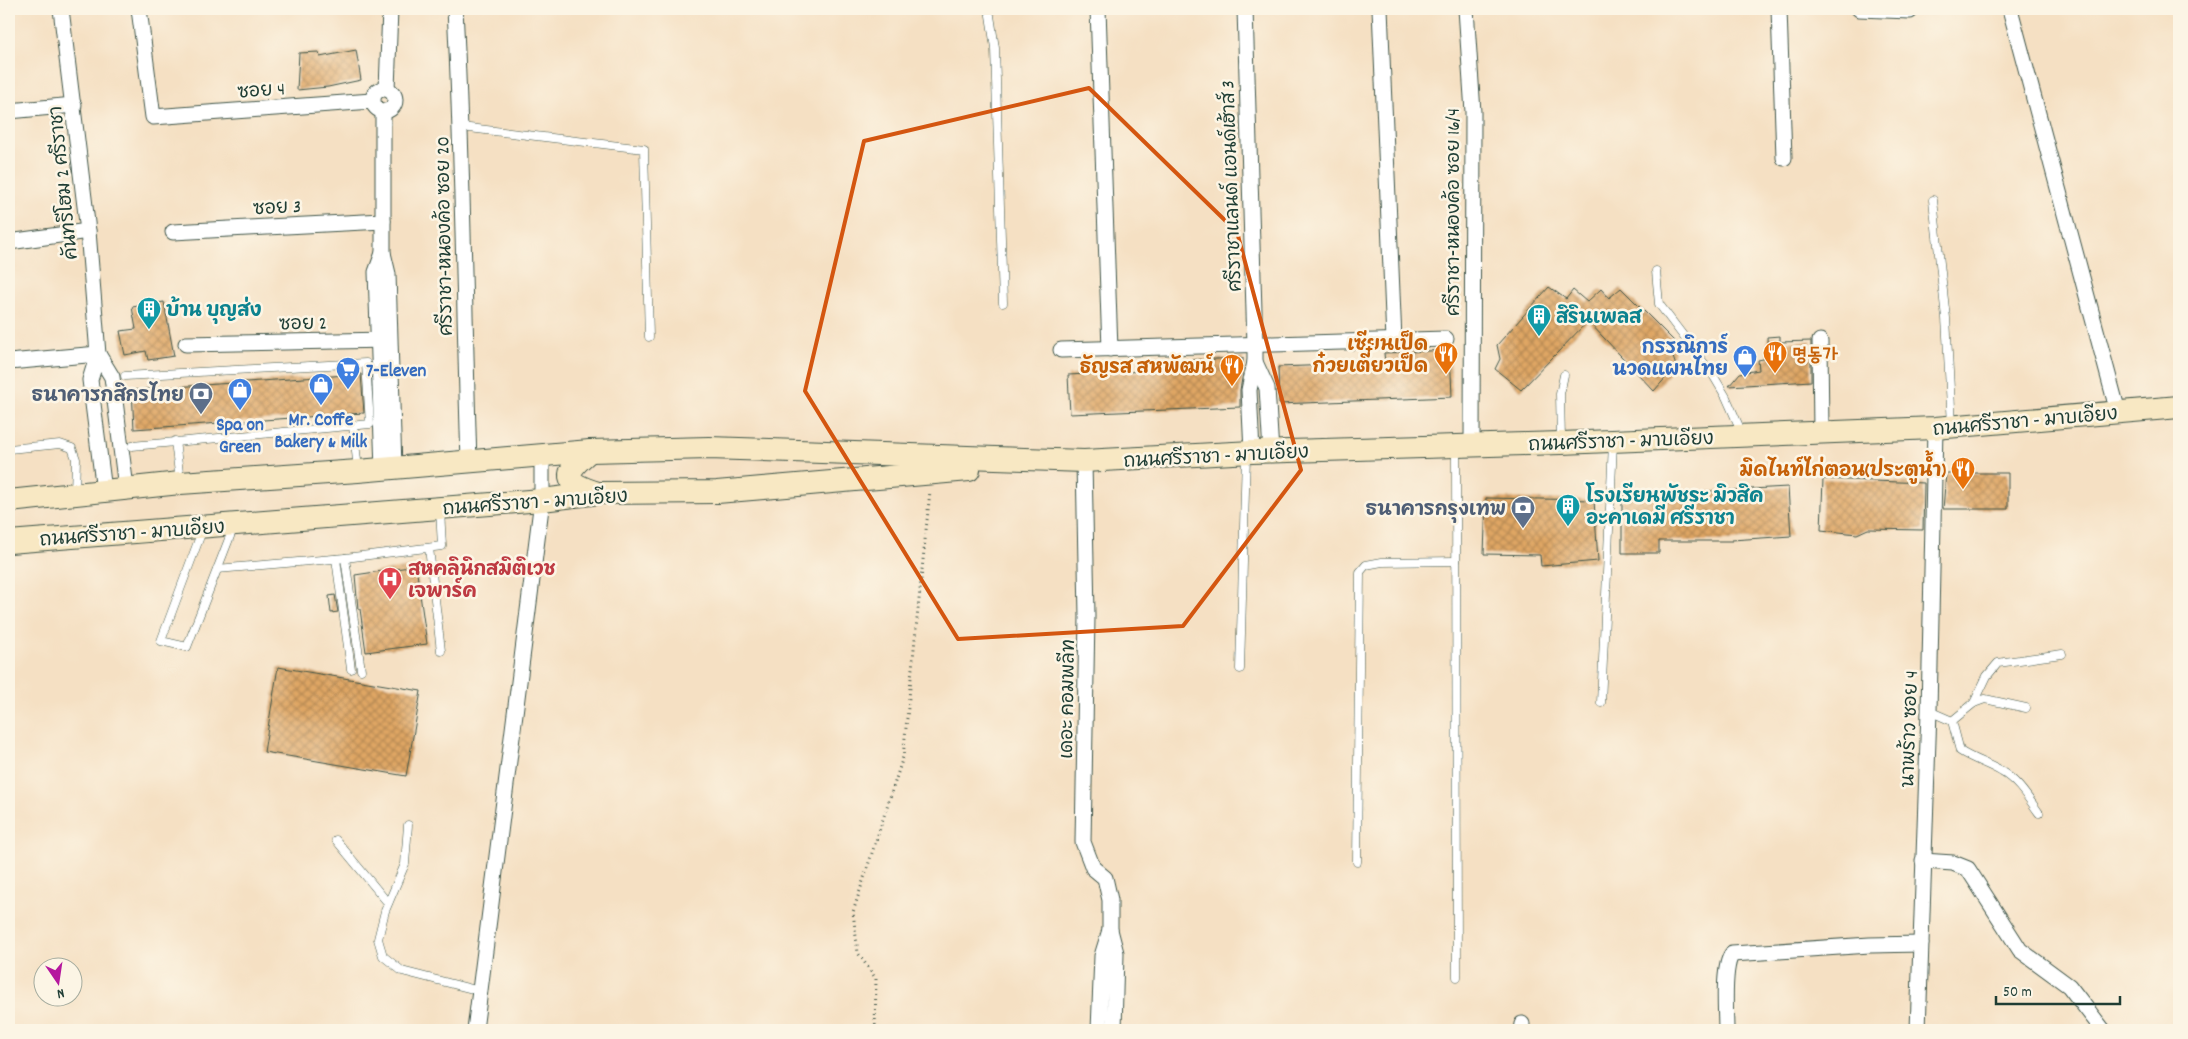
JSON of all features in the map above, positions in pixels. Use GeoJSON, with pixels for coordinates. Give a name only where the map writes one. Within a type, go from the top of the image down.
{"type":"FeatureCollection","features":[{"type":"Feature","properties":{"kind":"main road","name":"ถนนศรีราชา - มาบเอียง"},"geometry":{"type":"LineString","coordinates":[[9,542],[542,500],[599,493],[717,492],[1073,461],[1256,452],[1561,443],[1944,428],[2179,407]]}},
{"type":"Feature","properties":{"kind":"main road","name":"ถนนศรีราชา - มาบเอียง"},"geometry":{"type":"LineString","coordinates":[[9,501],[180,483],[358,471],[590,451],[709,448],[1073,461]]}},
{"type":"Feature","properties":{"kind":"main road"},"geometry":{"type":"LineString","coordinates":[[590,451],[573,465],[570,472],[571,480],[580,488],[599,493]]}},
{"type":"Feature","properties":{"kind":"street","name":"คันทรีโฮม 2 ศรีราชา"},"geometry":{"type":"LineString","coordinates":[[61,9],[88,231],[98,354],[90,380],[104,491]]}},
{"type":"Feature","properties":{"kind":"street","name":"ซอย 4"},"geometry":{"type":"LineString","coordinates":[[139,9],[153,117],[372,101]]}},
{"type":"Feature","properties":{"kind":"street"},"geometry":{"type":"LineString","coordinates":[[387,89],[376,92],[372,101],[378,110],[383,112],[389,111],[395,102],[395,97],[387,89],[390,9]]}},
{"type":"Feature","properties":{"kind":"street","name":"ศรีราชา-หนองค้อ ซอย 20"},"geometry":{"type":"LineString","coordinates":[[455,9],[461,127],[461,206],[469,462]]}},
{"type":"Feature","properties":{"kind":"street"},"geometry":{"type":"LineString","coordinates":[[1098,9],[1110,349]]}},
{"type":"Feature","properties":{"kind":"street","name":"ศรีราชาแลนด์ แอนด์เฮ้าส์ 3"},"geometry":{"type":"LineString","coordinates":[[1245,9],[1255,362],[1267,388],[1256,452]]}},
{"type":"Feature","properties":{"kind":"street"},"geometry":{"type":"LineString","coordinates":[[1380,9],[1394,340]]}},
{"type":"Feature","properties":{"kind":"street","name":"ศรีราชา-หนองค้อ ซอย 16/4"},"geometry":{"type":"LineString","coordinates":[[1464,446],[1473,112],[1466,9]]}},
{"type":"Feature","properties":{"kind":"street"},"geometry":{"type":"LineString","coordinates":[[1779,9],[1784,158]]}},
{"type":"Feature","properties":{"kind":"street"},"geometry":{"type":"LineString","coordinates":[[1859,9],[1910,11],[1910,9]]}},
{"type":"Feature","properties":{"kind":"street"},"geometry":{"type":"LineString","coordinates":[[2010,9],[2118,412]]}},
{"type":"Feature","properties":{"kind":"street"},"geometry":{"type":"LineString","coordinates":[[9,110],[74,105]]}},
{"type":"Feature","properties":{"kind":"street"},"geometry":{"type":"LineString","coordinates":[[383,112],[383,253],[376,272],[384,340],[389,468]]}},
{"type":"Feature","properties":{"kind":"street","name":"ซอย 3"},"geometry":{"type":"LineString","coordinates":[[173,232],[382,221]]}},
{"type":"Feature","properties":{"kind":"street"},"geometry":{"type":"LineString","coordinates":[[9,242],[88,231]]}},
{"type":"Feature","properties":{"kind":"street"},"geometry":{"type":"LineString","coordinates":[[1061,350],[1446,339]]}},
{"type":"Feature","properties":{"kind":"street","name":"ซอย 2"},"geometry":{"type":"LineString","coordinates":[[186,344],[384,340]]}},
{"type":"Feature","properties":{"kind":"street"},"geometry":{"type":"LineString","coordinates":[[1820,341],[1821,433]]}},
{"type":"Feature","properties":{"kind":"street","name":"คันทรีโฮม 2 ศรีราชา"},"geometry":{"type":"LineString","coordinates":[[98,354],[112,377],[126,488]]}},
{"type":"Feature","properties":{"kind":"street"},"geometry":{"type":"LineString","coordinates":[[9,362],[98,354]]}},
{"type":"Feature","properties":{"kind":"street","name":"นาพร้าว ซอย 4"},"geometry":{"type":"LineString","coordinates":[[1918,1030],[1929,710],[1944,428]]}},
{"type":"Feature","properties":{"kind":"street"},"geometry":{"type":"LineString","coordinates":[[475,1030],[542,500],[542,456]]}},
{"type":"Feature","properties":{"kind":"street","name":"เดอะ คอมพลีท"},"geometry":{"type":"LineString","coordinates":[[1073,461],[1087,616],[1084,842],[1093,868],[1105,878],[1110,900],[1110,930]]}},
{"type":"Feature","properties":{"kind":"street"},"geometry":{"type":"LineString","coordinates":[[1923,861],[1953,863],[1968,869],[2020,950],[2069,986],[2103,1030]]}},
{"type":"Feature","properties":{"kind":"street"},"geometry":{"type":"LineString","coordinates":[[1099,1030],[1102,956],[1110,930]]}},
{"type":"Feature","properties":{"kind":"street"},"geometry":{"type":"LineString","coordinates":[[1110,930],[1116,953],[1114,1030]]}},
{"type":"Feature","properties":{"kind":"street"},"geometry":{"type":"LineString","coordinates":[[1726,1030],[1726,973],[1728,959],[1732,954],[1870,945],[1921,944]]}},
{"type":"Feature","properties":{"kind":"lane"},"geometry":{"type":"LineString","coordinates":[[989,9],[995,48],[1003,304]]}},
{"type":"Feature","properties":{"kind":"lane"},"geometry":{"type":"LineString","coordinates":[[461,127],[644,148],[649,337]]}},
{"type":"Feature","properties":{"kind":"lane"},"geometry":{"type":"LineString","coordinates":[[1933,200],[1946,318],[1944,428]]}},
{"type":"Feature","properties":{"kind":"lane"},"geometry":{"type":"LineString","coordinates":[[1656,271],[1659,304],[1713,375],[1726,397],[1743,435]]}},
{"type":"Feature","properties":{"kind":"lane"},"geometry":{"type":"LineString","coordinates":[[125,376],[366,363],[370,424],[132,446]]}},
{"type":"Feature","properties":{"kind":"lane"},"geometry":{"type":"LineString","coordinates":[[1561,443],[1560,394],[1564,375]]}},
{"type":"Feature","properties":{"kind":"lane"},"geometry":{"type":"LineString","coordinates":[[352,426],[358,471]]}},
{"type":"Feature","properties":{"kind":"lane"},"geometry":{"type":"LineString","coordinates":[[175,441],[180,483]]}},
{"type":"Feature","properties":{"kind":"lane"},"geometry":{"type":"LineString","coordinates":[[1601,703],[1613,441]]}},
{"type":"Feature","properties":{"kind":"lane"},"geometry":{"type":"LineString","coordinates":[[9,449],[60,444],[72,448],[76,459],[75,495]]}},
{"type":"Feature","properties":{"kind":"lane"},"geometry":{"type":"LineString","coordinates":[[1457,977],[1456,561],[1464,446]]}},
{"type":"Feature","properties":{"kind":"lane"},"geometry":{"type":"LineString","coordinates":[[1240,669],[1256,452]]}},
{"type":"Feature","properties":{"kind":"lane"},"geometry":{"type":"LineString","coordinates":[[217,569],[336,559],[442,546],[440,508]]}},
{"type":"Feature","properties":{"kind":"lane"},"geometry":{"type":"LineString","coordinates":[[203,526],[161,641],[187,647],[234,524]]}},
{"type":"Feature","properties":{"kind":"lane"},"geometry":{"type":"LineString","coordinates":[[429,548],[441,650]]}},
{"type":"Feature","properties":{"kind":"lane"},"geometry":{"type":"LineString","coordinates":[[345,558],[361,670]]}},
{"type":"Feature","properties":{"kind":"lane"},"geometry":{"type":"LineString","coordinates":[[336,559],[351,669]]}},
{"type":"Feature","properties":{"kind":"lane"},"geometry":{"type":"LineString","coordinates":[[1357,862],[1360,572],[1366,565],[1382,562],[1456,561]]}},
{"type":"Feature","properties":{"kind":"lane"},"geometry":{"type":"LineString","coordinates":[[1974,703],[1986,676],[1998,663],[2062,654]]}},
{"type":"Feature","properties":{"kind":"lane"},"geometry":{"type":"LineString","coordinates":[[1952,721],[1974,703],[1985,699],[2026,708]]}},
{"type":"Feature","properties":{"kind":"lane"},"geometry":{"type":"LineString","coordinates":[[1929,710],[1952,721],[1960,751],[1977,761],[2004,772],[2020,786],[2039,813]]}},
{"type":"Feature","properties":{"kind":"lane"},"geometry":{"type":"LineString","coordinates":[[408,825],[405,864],[388,903],[378,939],[383,956],[402,971],[480,991]]}},
{"type":"Feature","properties":{"kind":"lane"},"geometry":{"type":"LineString","coordinates":[[336,840],[388,903]]}},
{"type":"Feature","properties":{"kind":"path"},"geometry":{"type":"LineString","coordinates":[[875,1030],[876,979],[858,953],[853,912],[903,757],[931,473]]}},
{"type":"Feature","properties":{"kind":"highlighted area"},"geometry":{"type":"Polygon","coordinates":[[[1089,88],[1237,232],[1301,470],[1183,626],[958,639],[805,391],[864,141],[1089,88]]]}},
{"type":"Feature","properties":{"kind":"building"},"geometry":{"type":"Polygon","coordinates":[[[356,50],[361,80],[328,87],[297,90],[299,53],[319,52],[320,57],[356,50]]]}},
{"type":"Feature","properties":{"kind":"building"},"geometry":{"type":"Polygon","coordinates":[[[1549,287],[1566,299],[1573,290],[1587,302],[1601,289],[1609,298],[1621,288],[1677,344],[1673,357],[1676,366],[1654,391],[1588,321],[1521,390],[1495,369],[1500,359],[1497,345],[1549,287]]]}},
{"type":"Feature","properties":{"kind":"building","name":"บ้าน บุญส่ง"},"geometry":{"type":"Polygon","coordinates":[[[164,302],[174,356],[148,360],[146,351],[125,355],[120,331],[136,329],[132,307],[164,302]]]}},
{"type":"Feature","properties":{"kind":"building"},"geometry":{"type":"Polygon","coordinates":[[[1780,336],[1780,342],[1811,341],[1811,381],[1729,386],[1740,373],[1759,370],[1758,360],[1768,358],[1767,337],[1780,336]]]}},
{"type":"Feature","properties":{"kind":"building"},"geometry":{"type":"Polygon","coordinates":[[[1450,350],[1452,397],[1279,404],[1278,367],[1385,363],[1384,353],[1450,350]]]}},
{"type":"Feature","properties":{"kind":"building"},"geometry":{"type":"Polygon","coordinates":[[[1243,358],[1240,407],[1070,414],[1068,375],[1164,370],[1163,361],[1243,358]]]}},
{"type":"Feature","properties":{"kind":"building"},"geometry":{"type":"Polygon","coordinates":[[[361,374],[364,413],[134,429],[132,390],[361,374]]]}},
{"type":"Feature","properties":{"kind":"building"},"geometry":{"type":"Polygon","coordinates":[[[1946,473],[2008,473],[2008,509],[1943,509],[1946,473]]]}},
{"type":"Feature","properties":{"kind":"building"},"geometry":{"type":"Polygon","coordinates":[[[1823,479],[1924,483],[1923,530],[1868,529],[1857,534],[1821,530],[1823,479]]]}},
{"type":"Feature","properties":{"kind":"building"},"geometry":{"type":"Polygon","coordinates":[[[1788,487],[1791,536],[1732,541],[1659,541],[1659,553],[1622,553],[1622,496],[1788,487]]]}},
{"type":"Feature","properties":{"kind":"building"},"geometry":{"type":"Polygon","coordinates":[[[1486,498],[1594,500],[1598,561],[1541,566],[1540,555],[1484,554],[1486,498]]]}},
{"type":"Feature","properties":{"kind":"building","name":"สหคลินิกสมิติเวช เจพาร์ค"},"geometry":{"type":"Polygon","coordinates":[[[416,566],[427,644],[366,652],[360,609],[358,609],[355,575],[416,566]]]}},
{"type":"Feature","properties":{"kind":"building"},"geometry":{"type":"Polygon","coordinates":[[[335,595],[338,612],[331,613],[329,596],[335,595]]]}},
{"type":"Feature","properties":{"kind":"building"},"geometry":{"type":"Polygon","coordinates":[[[278,667],[421,691],[406,776],[264,752],[278,667]]]}},
{"type":"Feature","properties":{"kind":"place","name":"บ้าน บุญส่ง"},"geometry":{"type":"Point","coordinates":[149,330]}},
{"type":"Feature","properties":{"kind":"place","name":"สิรินเพลส"},"geometry":{"type":"Point","coordinates":[1539,337]}},
{"type":"Feature","properties":{"kind":"place","name":"명동가"},"geometry":{"type":"Point","coordinates":[1775,374]}},
{"type":"Feature","properties":{"kind":"place","name":"เซียนเป็ด ก๋วยเตี๋ยวเป็ด"},"geometry":{"type":"Point","coordinates":[1446,375]}},
{"type":"Feature","properties":{"kind":"place","name":"กรรณิการ์ นวดแผนไทย"},"geometry":{"type":"Point","coordinates":[1745,378]}},
{"type":"Feature","properties":{"kind":"place","name":"ธัญรส สหพัฒน์"},"geometry":{"type":"Point","coordinates":[1232,387]}},
{"type":"Feature","properties":{"kind":"place","name":"7-Eleven"},"geometry":{"type":"Point","coordinates":[348,390]}},
{"type":"Feature","properties":{"kind":"place","name":"Mr. Coffe Bakery & Milk"},"geometry":{"type":"Point","coordinates":[321,406]}},
{"type":"Feature","properties":{"kind":"place","name":"Spa on Green"},"geometry":{"type":"Point","coordinates":[240,411]}},
{"type":"Feature","properties":{"kind":"place","name":"ธนาคารกสิกรไทย"},"geometry":{"type":"Point","coordinates":[201,415]}},
{"type":"Feature","properties":{"kind":"place","name":"มิดไนท์ไก่ตอน(ประตูน้ำ)"},"geometry":{"type":"Point","coordinates":[1963,490]}},
{"type":"Feature","properties":{"kind":"place","name":"โรงเรียนพัชระ มิวสิค อะคาเดมี ศรีราชา"},"geometry":{"type":"Point","coordinates":[1568,527]}},
{"type":"Feature","properties":{"kind":"place","name":"ธนาคารกรุงเทพ"},"geometry":{"type":"Point","coordinates":[1523,529]}},
{"type":"Feature","properties":{"kind":"place","name":"สหคลินิกสมิติเวช เจพาร์ค"},"geometry":{"type":"Point","coordinates":[390,600]}}]}
